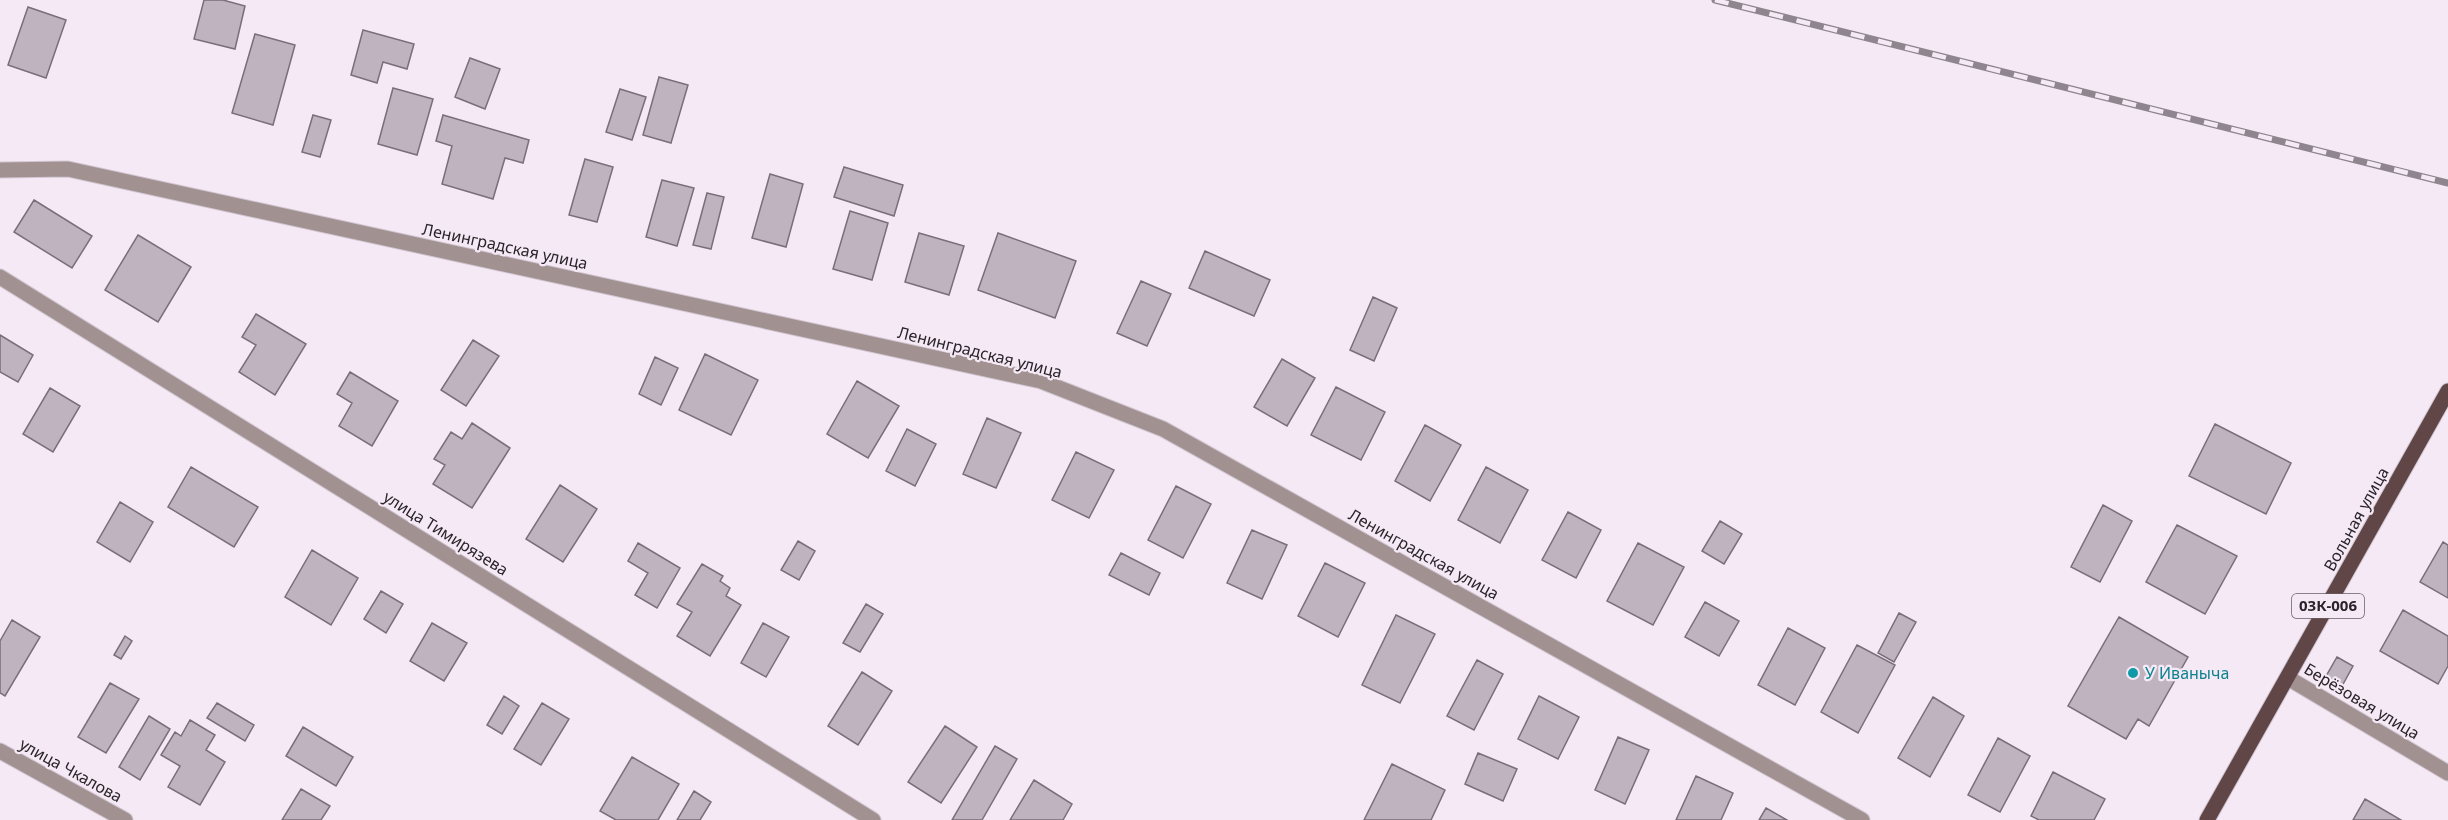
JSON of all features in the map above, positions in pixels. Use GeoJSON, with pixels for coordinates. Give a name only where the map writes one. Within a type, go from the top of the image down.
{"type":"FeatureCollection","features":[{"type":"Feature","properties":{"kind":"main road","name":"Вольная улица"},"geometry":{"type":"LineString","coordinates":[[2207,820],[2448,391]]}},
{"type":"Feature","properties":{"kind":"street","name":"Ленинградская улица"},"geometry":{"type":"LineString","coordinates":[[0,171],[68,169],[1041,381],[1164,429],[1862,820]]}},
{"type":"Feature","properties":{"kind":"street","name":"улица Тимирязева"},"geometry":{"type":"LineString","coordinates":[[0,277],[873,820]]}},
{"type":"Feature","properties":{"kind":"street","name":"Берёзовая улица"},"geometry":{"type":"LineString","coordinates":[[2288,678],[2448,773]]}},
{"type":"Feature","properties":{"kind":"street","name":"улица Чкалова"},"geometry":{"type":"LineString","coordinates":[[0,751],[125,820]]}},
{"type":"Feature","properties":{"kind":"building"},"geometry":{"type":"Polygon","coordinates":[[[204,0],[223,0],[245,6],[235,49],[194,39],[204,0]]]}},
{"type":"Feature","properties":{"kind":"building"},"geometry":{"type":"Polygon","coordinates":[[[28,7],[66,20],[46,78],[8,65],[28,7]]]}},
{"type":"Feature","properties":{"kind":"building"},"geometry":{"type":"Polygon","coordinates":[[[363,30],[414,44],[407,69],[383,62],[377,83],[351,75],[363,30]]]}},
{"type":"Feature","properties":{"kind":"building"},"geometry":{"type":"Polygon","coordinates":[[[255,34],[295,45],[273,125],[232,113],[255,34]]]}},
{"type":"Feature","properties":{"kind":"building"},"geometry":{"type":"Polygon","coordinates":[[[470,58],[500,69],[485,109],[455,97],[470,58]]]}},
{"type":"Feature","properties":{"kind":"building"},"geometry":{"type":"Polygon","coordinates":[[[659,77],[688,85],[671,143],[643,135],[659,77]]]}},
{"type":"Feature","properties":{"kind":"building"},"geometry":{"type":"Polygon","coordinates":[[[393,88],[433,99],[417,155],[378,144],[393,88]]]}},
{"type":"Feature","properties":{"kind":"building"},"geometry":{"type":"Polygon","coordinates":[[[620,89],[646,97],[632,140],[606,132],[620,89]]]}},
{"type":"Feature","properties":{"kind":"building"},"geometry":{"type":"Polygon","coordinates":[[[313,115],[331,120],[320,157],[302,152],[313,115]]]}},
{"type":"Feature","properties":{"kind":"building"},"geometry":{"type":"Polygon","coordinates":[[[443,115],[529,140],[523,163],[505,158],[493,199],[442,184],[452,146],[436,141],[443,115]]]}},
{"type":"Feature","properties":{"kind":"building"},"geometry":{"type":"Polygon","coordinates":[[[585,159],[613,167],[597,222],[569,215],[585,159]]]}},
{"type":"Feature","properties":{"kind":"building"},"geometry":{"type":"Polygon","coordinates":[[[844,167],[903,185],[894,216],[834,197],[844,167]]]}},
{"type":"Feature","properties":{"kind":"building"},"geometry":{"type":"Polygon","coordinates":[[[770,174],[803,184],[786,247],[752,238],[770,174]]]}},
{"type":"Feature","properties":{"kind":"building"},"geometry":{"type":"Polygon","coordinates":[[[662,180],[694,188],[677,246],[646,237],[662,180]]]}},
{"type":"Feature","properties":{"kind":"building"},"geometry":{"type":"Polygon","coordinates":[[[707,193],[724,197],[711,249],[693,245],[707,193]]]}},
{"type":"Feature","properties":{"kind":"building"},"geometry":{"type":"Polygon","coordinates":[[[34,200],[92,236],[72,268],[14,232],[34,200]]]}},
{"type":"Feature","properties":{"kind":"building"},"geometry":{"type":"Polygon","coordinates":[[[850,211],[888,223],[872,280],[833,269],[850,211]]]}},
{"type":"Feature","properties":{"kind":"building"},"geometry":{"type":"Polygon","coordinates":[[[919,233],[964,246],[949,295],[905,282],[919,233]]]}},
{"type":"Feature","properties":{"kind":"building"},"geometry":{"type":"Polygon","coordinates":[[[998,233],[1076,261],[1055,318],[978,290],[998,233]]]}},
{"type":"Feature","properties":{"kind":"building"},"geometry":{"type":"Polygon","coordinates":[[[138,235],[191,267],[158,322],[105,290],[138,235]]]}},
{"type":"Feature","properties":{"kind":"building"},"geometry":{"type":"Polygon","coordinates":[[[1205,251],[1270,280],[1254,316],[1189,288],[1205,251]]]}},
{"type":"Feature","properties":{"kind":"building"},"geometry":{"type":"Polygon","coordinates":[[[1141,281],[1171,294],[1147,346],[1117,333],[1141,281]]]}},
{"type":"Feature","properties":{"kind":"building"},"geometry":{"type":"Polygon","coordinates":[[[1373,297],[1397,308],[1374,361],[1350,350],[1373,297]]]}},
{"type":"Feature","properties":{"kind":"building"},"geometry":{"type":"Polygon","coordinates":[[[256,314],[306,344],[275,395],[239,372],[256,345],[242,337],[256,314]]]}},
{"type":"Feature","properties":{"kind":"building"},"geometry":{"type":"Polygon","coordinates":[[[0,335],[33,355],[18,382],[0,372],[0,335]]]}},
{"type":"Feature","properties":{"kind":"building"},"geometry":{"type":"Polygon","coordinates":[[[473,340],[499,356],[466,406],[441,390],[473,340]]]}},
{"type":"Feature","properties":{"kind":"building"},"geometry":{"type":"Polygon","coordinates":[[[705,354],[758,380],[731,435],[679,410],[705,354]]]}},
{"type":"Feature","properties":{"kind":"building"},"geometry":{"type":"Polygon","coordinates":[[[655,357],[678,368],[661,405],[639,394],[655,357]]]}},
{"type":"Feature","properties":{"kind":"building"},"geometry":{"type":"Polygon","coordinates":[[[1282,359],[1315,378],[1287,426],[1254,407],[1282,359]]]}},
{"type":"Feature","properties":{"kind":"building"},"geometry":{"type":"Polygon","coordinates":[[[350,372],[398,401],[372,446],[339,426],[352,403],[337,394],[350,372]]]}},
{"type":"Feature","properties":{"kind":"building"},"geometry":{"type":"Polygon","coordinates":[[[857,381],[899,406],[868,458],[827,434],[857,381]]]}},
{"type":"Feature","properties":{"kind":"building"},"geometry":{"type":"Polygon","coordinates":[[[1336,387],[1385,412],[1361,460],[1311,435],[1336,387]]]}},
{"type":"Feature","properties":{"kind":"building"},"geometry":{"type":"Polygon","coordinates":[[[50,388],[80,406],[53,452],[23,434],[50,388]]]}},
{"type":"Feature","properties":{"kind":"building"},"geometry":{"type":"Polygon","coordinates":[[[987,418],[1021,433],[996,488],[963,474],[987,418]]]}},
{"type":"Feature","properties":{"kind":"building"},"geometry":{"type":"Polygon","coordinates":[[[472,423],[510,448],[472,508],[433,484],[445,465],[434,459],[451,432],[462,439],[472,423]]]}},
{"type":"Feature","properties":{"kind":"building"},"geometry":{"type":"Polygon","coordinates":[[[2215,424],[2291,463],[2266,514],[2189,476],[2215,424]]]}},
{"type":"Feature","properties":{"kind":"building"},"geometry":{"type":"Polygon","coordinates":[[[1425,425],[1461,445],[1430,501],[1395,481],[1425,425]]]}},
{"type":"Feature","properties":{"kind":"building"},"geometry":{"type":"Polygon","coordinates":[[[907,429],[936,444],[915,486],[886,471],[907,429]]]}},
{"type":"Feature","properties":{"kind":"building"},"geometry":{"type":"Polygon","coordinates":[[[1076,452],[1114,470],[1089,518],[1052,500],[1076,452]]]}},
{"type":"Feature","properties":{"kind":"building"},"geometry":{"type":"Polygon","coordinates":[[[191,467],[258,507],[234,547],[168,507],[191,467]]]}},
{"type":"Feature","properties":{"kind":"building"},"geometry":{"type":"Polygon","coordinates":[[[1486,467],[1528,490],[1500,543],[1458,520],[1486,467]]]}},
{"type":"Feature","properties":{"kind":"building"},"geometry":{"type":"Polygon","coordinates":[[[560,485],[597,509],[563,562],[526,539],[560,485]]]}},
{"type":"Feature","properties":{"kind":"building"},"geometry":{"type":"Polygon","coordinates":[[[1176,486],[1211,504],[1183,558],[1148,540],[1176,486]]]}},
{"type":"Feature","properties":{"kind":"building"},"geometry":{"type":"Polygon","coordinates":[[[120,502],[153,522],[130,562],[97,542],[120,502]]]}},
{"type":"Feature","properties":{"kind":"building"},"geometry":{"type":"Polygon","coordinates":[[[2103,505],[2132,521],[2100,582],[2071,567],[2103,505]]]}},
{"type":"Feature","properties":{"kind":"building"},"geometry":{"type":"Polygon","coordinates":[[[1568,512],[1601,530],[1576,578],[1542,560],[1568,512]]]}},
{"type":"Feature","properties":{"kind":"building"},"geometry":{"type":"Polygon","coordinates":[[[1720,521],[1742,534],[1724,564],[1702,551],[1720,521]]]}},
{"type":"Feature","properties":{"kind":"building"},"geometry":{"type":"Polygon","coordinates":[[[2177,525],[2237,556],[2205,614],[2146,582],[2177,525]]]}},
{"type":"Feature","properties":{"kind":"building"},"geometry":{"type":"Polygon","coordinates":[[[1252,530],[1287,545],[1262,599],[1227,583],[1252,530]]]}},
{"type":"Feature","properties":{"kind":"building"},"geometry":{"type":"Polygon","coordinates":[[[798,541],[815,551],[799,580],[781,570],[798,541]]]}},
{"type":"Feature","properties":{"kind":"building"},"geometry":{"type":"Polygon","coordinates":[[[2443,542],[2448,545],[2448,598],[2420,582],[2443,542]]]}},
{"type":"Feature","properties":{"kind":"building"},"geometry":{"type":"Polygon","coordinates":[[[638,543],[680,568],[657,608],[635,595],[648,573],[628,561],[638,543]]]}},
{"type":"Feature","properties":{"kind":"building"},"geometry":{"type":"Polygon","coordinates":[[[1638,543],[1684,567],[1653,625],[1607,601],[1638,543]]]}},
{"type":"Feature","properties":{"kind":"building"},"geometry":{"type":"Polygon","coordinates":[[[312,550],[358,578],[331,625],[285,597],[312,550]]]}},
{"type":"Feature","properties":{"kind":"building"},"geometry":{"type":"Polygon","coordinates":[[[1121,553],[1160,573],[1149,595],[1109,575],[1121,553]]]}},
{"type":"Feature","properties":{"kind":"building"},"geometry":{"type":"Polygon","coordinates":[[[1325,563],[1365,583],[1338,637],[1298,616],[1325,563]]]}},
{"type":"Feature","properties":{"kind":"building"},"geometry":{"type":"Polygon","coordinates":[[[702,564],[723,576],[720,581],[730,588],[726,596],[741,605],[710,656],[677,636],[692,612],[677,604],[702,564]]]}},
{"type":"Feature","properties":{"kind":"building"},"geometry":{"type":"Polygon","coordinates":[[[381,591],[403,604],[386,633],[364,619],[381,591]]]}},
{"type":"Feature","properties":{"kind":"building"},"geometry":{"type":"Polygon","coordinates":[[[1705,602],[1739,621],[1719,656],[1685,637],[1705,602]]]}},
{"type":"Feature","properties":{"kind":"building"},"geometry":{"type":"Polygon","coordinates":[[[866,604],[883,614],[860,652],[843,643],[866,604]]]}},
{"type":"Feature","properties":{"kind":"building"},"geometry":{"type":"Polygon","coordinates":[[[2403,610],[2448,636],[2448,666],[2438,684],[2380,651],[2403,610]]]}},
{"type":"Feature","properties":{"kind":"building"},"geometry":{"type":"Polygon","coordinates":[[[1899,613],[1916,622],[1894,662],[1878,653],[1899,613]]]}},
{"type":"Feature","properties":{"kind":"building"},"geometry":{"type":"Polygon","coordinates":[[[1396,615],[1435,634],[1400,703],[1362,685],[1396,615]]]}},
{"type":"Feature","properties":{"kind":"building","name":"У Иваныча"},"geometry":{"type":"Polygon","coordinates":[[[2119,617],[2188,657],[2149,726],[2138,719],[2126,739],[2068,706],[2119,617]]]}},
{"type":"Feature","properties":{"kind":"building"},"geometry":{"type":"Polygon","coordinates":[[[12,620],[40,637],[5,696],[0,693],[0,641],[12,620]]]}},
{"type":"Feature","properties":{"kind":"building"},"geometry":{"type":"Polygon","coordinates":[[[432,623],[467,643],[444,681],[410,661],[432,623]]]}},
{"type":"Feature","properties":{"kind":"building"},"geometry":{"type":"Polygon","coordinates":[[[763,623],[789,637],[766,677],[741,663],[763,623]]]}},
{"type":"Feature","properties":{"kind":"building"},"geometry":{"type":"Polygon","coordinates":[[[1788,628],[1825,648],[1795,705],[1758,685],[1788,628]]]}},
{"type":"Feature","properties":{"kind":"building"},"geometry":{"type":"Polygon","coordinates":[[[125,636],[132,641],[121,659],[114,655],[125,636]]]}},
{"type":"Feature","properties":{"kind":"building"},"geometry":{"type":"Polygon","coordinates":[[[1857,645],[1895,665],[1858,733],[1821,712],[1857,645]]]}},
{"type":"Feature","properties":{"kind":"building"},"geometry":{"type":"Polygon","coordinates":[[[2337,657],[2353,666],[2342,686],[2325,678],[2337,657]]]}},
{"type":"Feature","properties":{"kind":"building"},"geometry":{"type":"Polygon","coordinates":[[[1477,660],[1503,674],[1474,730],[1447,716],[1477,660]]]}},
{"type":"Feature","properties":{"kind":"building"},"geometry":{"type":"Polygon","coordinates":[[[862,672],[892,691],[858,745],[828,726],[862,672]]]}},
{"type":"Feature","properties":{"kind":"building"},"geometry":{"type":"Polygon","coordinates":[[[110,683],[139,699],[106,753],[78,737],[110,683]]]}},
{"type":"Feature","properties":{"kind":"building"},"geometry":{"type":"Polygon","coordinates":[[[504,696],[519,706],[502,734],[487,725],[504,696]]]}},
{"type":"Feature","properties":{"kind":"building"},"geometry":{"type":"Polygon","coordinates":[[[1539,696],[1579,717],[1558,759],[1518,739],[1539,696]]]}},
{"type":"Feature","properties":{"kind":"building"},"geometry":{"type":"Polygon","coordinates":[[[1933,697],[1964,716],[1930,777],[1898,758],[1933,697]]]}},
{"type":"Feature","properties":{"kind":"building"},"geometry":{"type":"Polygon","coordinates":[[[217,703],[254,725],[245,741],[207,718],[217,703]]]}},
{"type":"Feature","properties":{"kind":"building"},"geometry":{"type":"Polygon","coordinates":[[[542,703],[569,719],[541,765],[514,749],[542,703]]]}},
{"type":"Feature","properties":{"kind":"building"},"geometry":{"type":"Polygon","coordinates":[[[149,716],[170,729],[140,780],[119,767],[149,716]]]}},
{"type":"Feature","properties":{"kind":"building"},"geometry":{"type":"Polygon","coordinates":[[[190,720],[215,735],[206,750],[225,762],[200,805],[168,787],[180,766],[161,755],[175,732],[181,736],[190,720]]]}},
{"type":"Feature","properties":{"kind":"building"},"geometry":{"type":"Polygon","coordinates":[[[945,726],[977,747],[941,803],[908,782],[945,726]]]}},
{"type":"Feature","properties":{"kind":"building"},"geometry":{"type":"Polygon","coordinates":[[[303,727],[353,757],[336,786],[286,756],[303,727]]]}},
{"type":"Feature","properties":{"kind":"building"},"geometry":{"type":"Polygon","coordinates":[[[1618,737],[1649,750],[1625,804],[1595,790],[1618,737]]]}},
{"type":"Feature","properties":{"kind":"building"},"geometry":{"type":"Polygon","coordinates":[[[1998,738],[2030,756],[2000,812],[1968,795],[1998,738]]]}},
{"type":"Feature","properties":{"kind":"building"},"geometry":{"type":"Polygon","coordinates":[[[995,746],[1017,759],[982,820],[952,820],[995,746]]]}},
{"type":"Feature","properties":{"kind":"building"},"geometry":{"type":"Polygon","coordinates":[[[1478,753],[1517,769],[1503,801],[1465,784],[1478,753]]]}},
{"type":"Feature","properties":{"kind":"building"},"geometry":{"type":"Polygon","coordinates":[[[632,757],[679,784],[658,820],[616,820],[600,811],[632,757]]]}},
{"type":"Feature","properties":{"kind":"building"},"geometry":{"type":"Polygon","coordinates":[[[1392,764],[1445,790],[1431,820],[1364,820],[1392,764]]]}},
{"type":"Feature","properties":{"kind":"building"},"geometry":{"type":"Polygon","coordinates":[[[2053,772],[2105,799],[2094,820],[2039,820],[2031,816],[2053,772]]]}},
{"type":"Feature","properties":{"kind":"building"},"geometry":{"type":"Polygon","coordinates":[[[1696,776],[1733,793],[1721,820],[1676,820],[1696,776]]]}},
{"type":"Feature","properties":{"kind":"building"},"geometry":{"type":"Polygon","coordinates":[[[1034,780],[1072,804],[1063,820],[1010,820],[1034,780]]]}},
{"type":"Feature","properties":{"kind":"building"},"geometry":{"type":"Polygon","coordinates":[[[301,789],[330,806],[321,820],[282,820],[301,789]]]}},
{"type":"Feature","properties":{"kind":"building"},"geometry":{"type":"Polygon","coordinates":[[[694,791],[711,802],[700,820],[677,820],[694,791]]]}},
{"type":"Feature","properties":{"kind":"building"},"geometry":{"type":"Polygon","coordinates":[[[2365,799],[2401,820],[2353,820],[2365,799]]]}},
{"type":"Feature","properties":{"kind":"building"},"geometry":{"type":"Polygon","coordinates":[[[1766,808],[1787,820],[1759,820],[1766,808]]]}},
{"type":"Feature","properties":{"kind":"railway"},"geometry":{"type":"LineString","coordinates":[[1715,0],[2448,183]]}},
{"type":"Feature","properties":{"kind":"place","name":"У Иваныча"},"geometry":{"type":"Point","coordinates":[2133,673]}}]}
